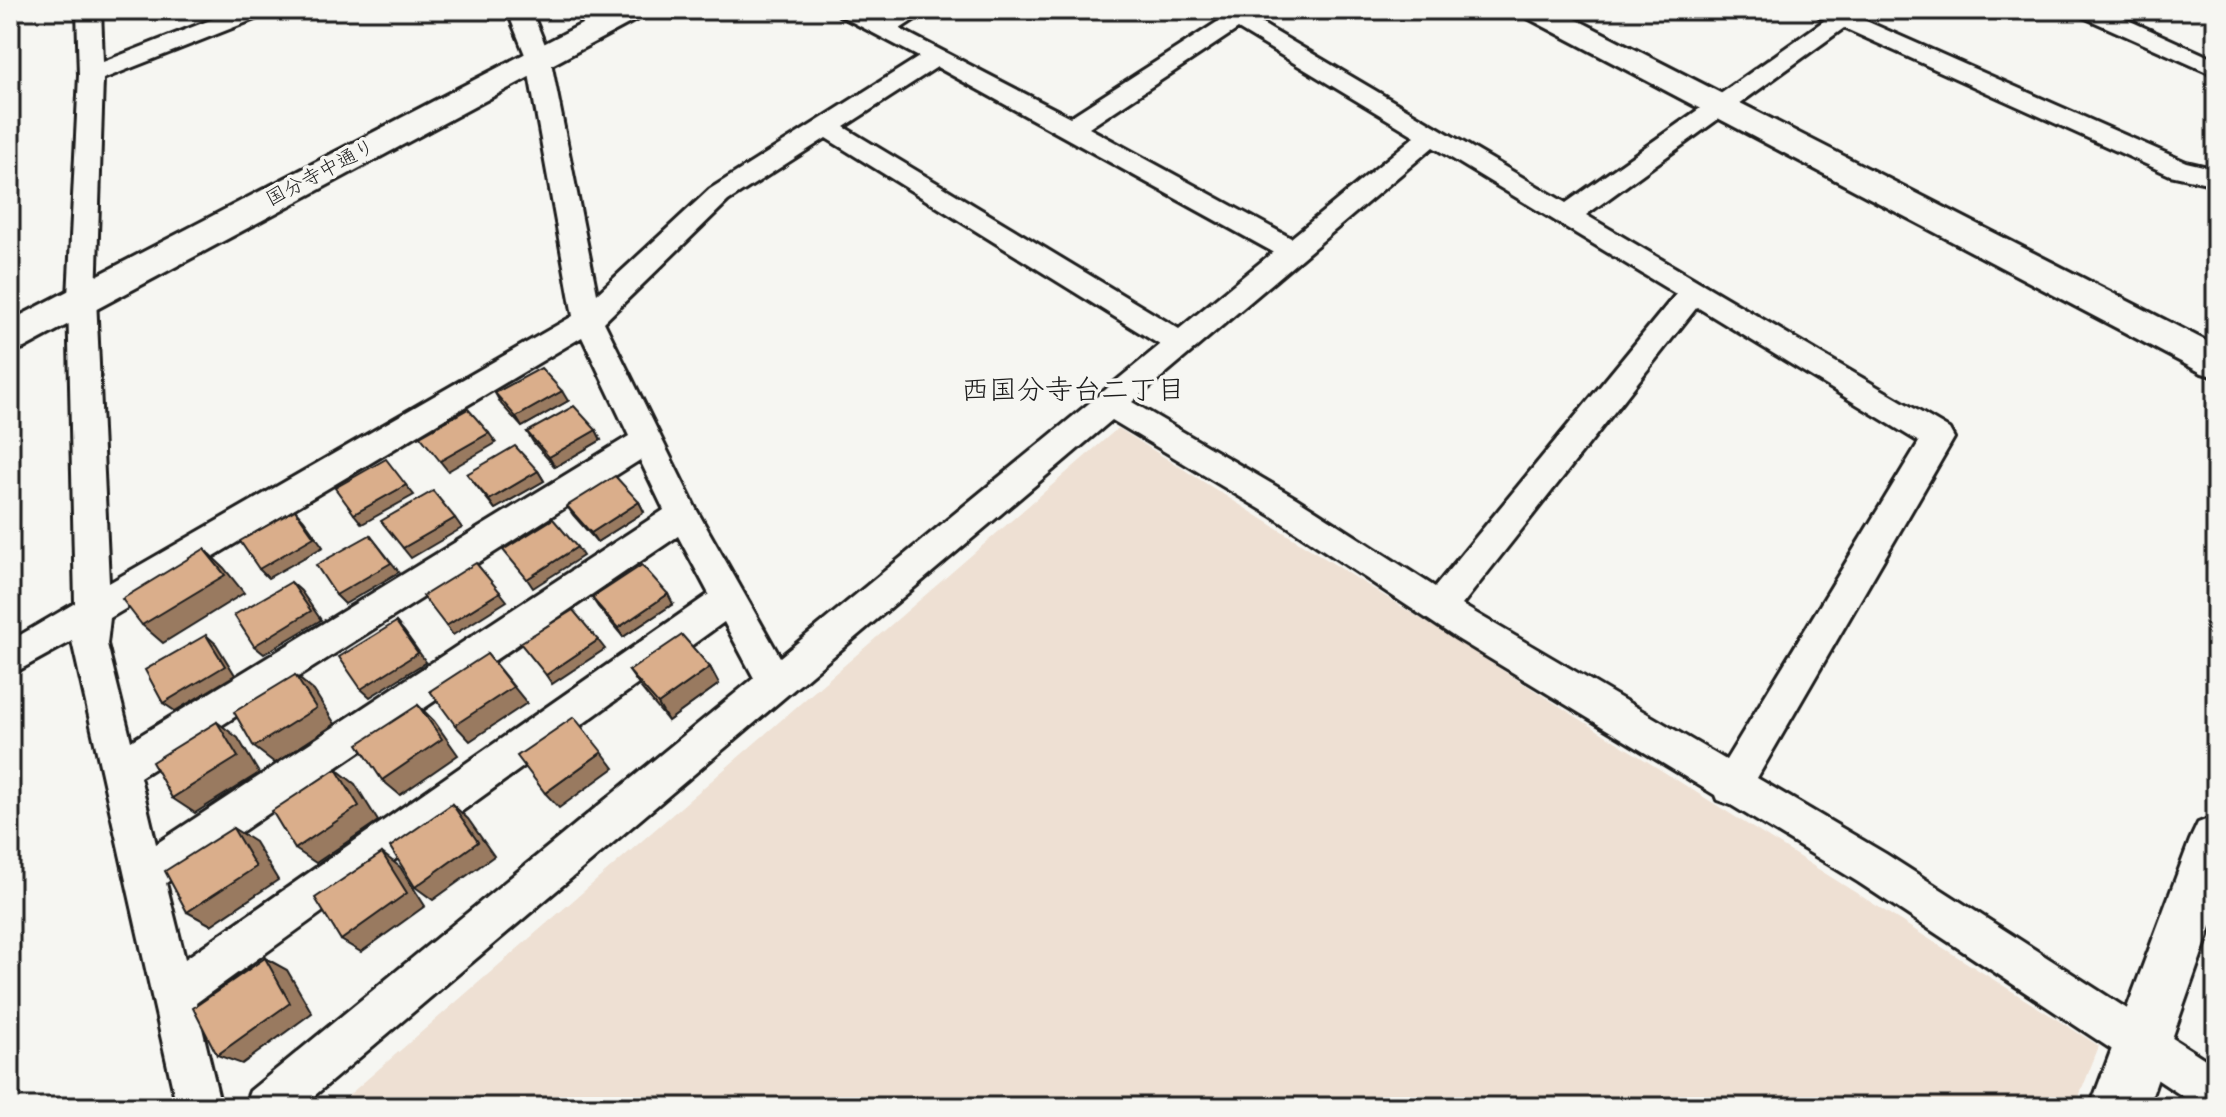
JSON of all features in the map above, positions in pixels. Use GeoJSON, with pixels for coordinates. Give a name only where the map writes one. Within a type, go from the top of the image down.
{"type":"FeatureCollection","features":[{"type":"Feature","properties":{"kind":"street"},"geometry":{"type":"LineString","coordinates":[[89,10],[91,75],[82,298],[93,609],[89,644],[199,1107]]}},
{"type":"Feature","properties":{"kind":"street"},"geometry":{"type":"LineString","coordinates":[[91,75],[257,10]]}},
{"type":"Feature","properties":{"kind":"street"},"geometry":{"type":"LineString","coordinates":[[519,10],[538,57],[588,320],[683,515],[775,682]]}},
{"type":"Feature","properties":{"kind":"street","name":"国分寺中通り"},"geometry":{"type":"LineString","coordinates":[[10,338],[632,10]]}},
{"type":"Feature","properties":{"kind":"street"},"geometry":{"type":"LineString","coordinates":[[847,10],[938,56],[1293,251]]}},
{"type":"Feature","properties":{"kind":"street"},"geometry":{"type":"LineString","coordinates":[[884,28],[917,10]]}},
{"type":"Feature","properties":{"kind":"street"},"geometry":{"type":"LineString","coordinates":[[1535,10],[2216,363]]}},
{"type":"Feature","properties":{"kind":"street"},"geometry":{"type":"LineString","coordinates":[[2087,10],[2216,69]]}},
{"type":"Feature","properties":{"kind":"street"},"geometry":{"type":"LineString","coordinates":[[1071,128],[1245,15],[1432,135],[1938,438],[1731,787]]}},
{"type":"Feature","properties":{"kind":"street"},"geometry":{"type":"LineString","coordinates":[[1566,216],[1721,105],[1832,15],[2179,169],[2216,177]]}},
{"type":"Feature","properties":{"kind":"street"},"geometry":{"type":"LineString","coordinates":[[10,659],[588,320],[719,195],[938,56]]}},
{"type":"Feature","properties":{"kind":"street"},"geometry":{"type":"LineString","coordinates":[[828,128],[1181,344]]}},
{"type":"Feature","properties":{"kind":"street"},"geometry":{"type":"LineString","coordinates":[[266,1107],[1432,135]]}},
{"type":"Feature","properties":{"kind":"street"},"geometry":{"type":"LineString","coordinates":[[1439,608],[1694,292]]}},
{"type":"Feature","properties":{"kind":"street"},"geometry":{"type":"LineString","coordinates":[[1110,404],[1284,507],[1439,608],[1731,787],[1872,868],[2216,1092]]}},
{"type":"Feature","properties":{"kind":"street"},"geometry":{"type":"LineString","coordinates":[[119,769],[645,441]]}},
{"type":"Feature","properties":{"kind":"street"},"geometry":{"type":"LineString","coordinates":[[144,875],[683,515]]}},
{"type":"Feature","properties":{"kind":"street"},"geometry":{"type":"LineString","coordinates":[[172,994],[728,600]]}},
{"type":"Feature","properties":{"kind":"street"},"geometry":{"type":"LineString","coordinates":[[2119,1107],[2216,840]]}},
{"type":"Feature","properties":{"kind":"shaded area"},"geometry":{"type":"Polygon","coordinates":[[[1118,428],[2099,1046],[2075,1107],[335,1107],[1118,428]]]}},
{"type":"Feature","properties":{"kind":"building"},"geometry":{"type":"Polygon","coordinates":[[[541,368],[562,391],[516,417],[495,393],[541,368]]]}},
{"type":"Feature","properties":{"kind":"building"},"geometry":{"type":"Polygon","coordinates":[[[574,406],[596,430],[549,457],[527,432],[574,406]]]}},
{"type":"Feature","properties":{"kind":"building"},"geometry":{"type":"Polygon","coordinates":[[[468,409],[489,433],[440,461],[420,436],[468,409]]]}},
{"type":"Feature","properties":{"kind":"building"},"geometry":{"type":"Polygon","coordinates":[[[515,446],[538,471],[489,500],[467,474],[515,446]]]}},
{"type":"Feature","properties":{"kind":"building"},"geometry":{"type":"Polygon","coordinates":[[[386,459],[406,485],[354,514],[335,488],[386,459]]]}},
{"type":"Feature","properties":{"kind":"building"},"geometry":{"type":"Polygon","coordinates":[[[615,476],[639,502],[591,533],[567,506],[615,476]]]}},
{"type":"Feature","properties":{"kind":"building"},"geometry":{"type":"Polygon","coordinates":[[[433,491],[455,518],[403,548],[381,521],[433,491]]]}},
{"type":"Feature","properties":{"kind":"building"},"geometry":{"type":"Polygon","coordinates":[[[295,510],[314,537],[259,569],[240,541],[295,510]]]}},
{"type":"Feature","properties":{"kind":"building"},"geometry":{"type":"Polygon","coordinates":[[[553,519],[577,547],[527,579],[503,550],[553,519]]]}},
{"type":"Feature","properties":{"kind":"building"},"geometry":{"type":"Polygon","coordinates":[[[370,535],[391,563],[336,595],[316,565],[370,535]]]}},
{"type":"Feature","properties":{"kind":"building"},"geometry":{"type":"Polygon","coordinates":[[[204,549],[225,575],[142,625],[122,599],[204,549]]]}},
{"type":"Feature","properties":{"kind":"building"},"geometry":{"type":"Polygon","coordinates":[[[476,563],[500,592],[446,626],[423,596],[476,563]]]}},
{"type":"Feature","properties":{"kind":"building"},"geometry":{"type":"Polygon","coordinates":[[[642,565],[668,594],[618,628],[592,598],[642,565]]]}},
{"type":"Feature","properties":{"kind":"building"},"geometry":{"type":"Polygon","coordinates":[[[291,582],[311,611],[254,646],[234,615],[291,582]]]}},
{"type":"Feature","properties":{"kind":"building"},"geometry":{"type":"Polygon","coordinates":[[[573,610],[598,640],[546,675],[520,643],[573,610]]]}},
{"type":"Feature","properties":{"kind":"building"},"geometry":{"type":"Polygon","coordinates":[[[396,622],[418,653],[361,689],[339,657],[396,622]]]}},
{"type":"Feature","properties":{"kind":"building"},"geometry":{"type":"Polygon","coordinates":[[[206,635],[225,666],[163,703],[145,670],[206,635]]]}},
{"type":"Feature","properties":{"kind":"building"},"geometry":{"type":"Polygon","coordinates":[[[682,635],[710,667],[658,704],[629,671],[682,635]]]}},
{"type":"Feature","properties":{"kind":"building"},"geometry":{"type":"Polygon","coordinates":[[[487,654],[513,687],[455,725],[430,691],[487,654]]]}},
{"type":"Feature","properties":{"kind":"building"},"geometry":{"type":"Polygon","coordinates":[[[295,675],[316,708],[254,747],[234,712],[295,675]]]}},
{"type":"Feature","properties":{"kind":"building"},"geometry":{"type":"Polygon","coordinates":[[[418,705],[442,739],[382,780],[358,744],[418,705]]]}},
{"type":"Feature","properties":{"kind":"building"},"geometry":{"type":"Polygon","coordinates":[[[574,717],[602,752],[545,793],[517,756],[574,717]]]}},
{"type":"Feature","properties":{"kind":"building"},"geometry":{"type":"Polygon","coordinates":[[[217,722],[238,757],[172,798],[152,762],[217,722]]]}},
{"type":"Feature","properties":{"kind":"building"},"geometry":{"type":"Polygon","coordinates":[[[336,769],[359,806],[295,849],[272,811],[336,769]]]}},
{"type":"Feature","properties":{"kind":"building"},"geometry":{"type":"Polygon","coordinates":[[[452,804],[478,842],[415,887],[390,847],[452,804]]]}},
{"type":"Feature","properties":{"kind":"building"},"geometry":{"type":"Polygon","coordinates":[[[233,828],[256,867],[187,912],[165,871],[233,828]]]}},
{"type":"Feature","properties":{"kind":"building"},"geometry":{"type":"Polygon","coordinates":[[[382,853],[407,893],[341,940],[315,898],[382,853]]]}},
{"type":"Feature","properties":{"kind":"building"},"geometry":{"type":"Polygon","coordinates":[[[265,958],[290,1003],[217,1055],[193,1008],[265,958]]]}},
{"type":"Feature","properties":{"kind":"district","name":"西国分寺台二丁目"},"geometry":{"type":"Point","coordinates":[1073,389]}}]}
